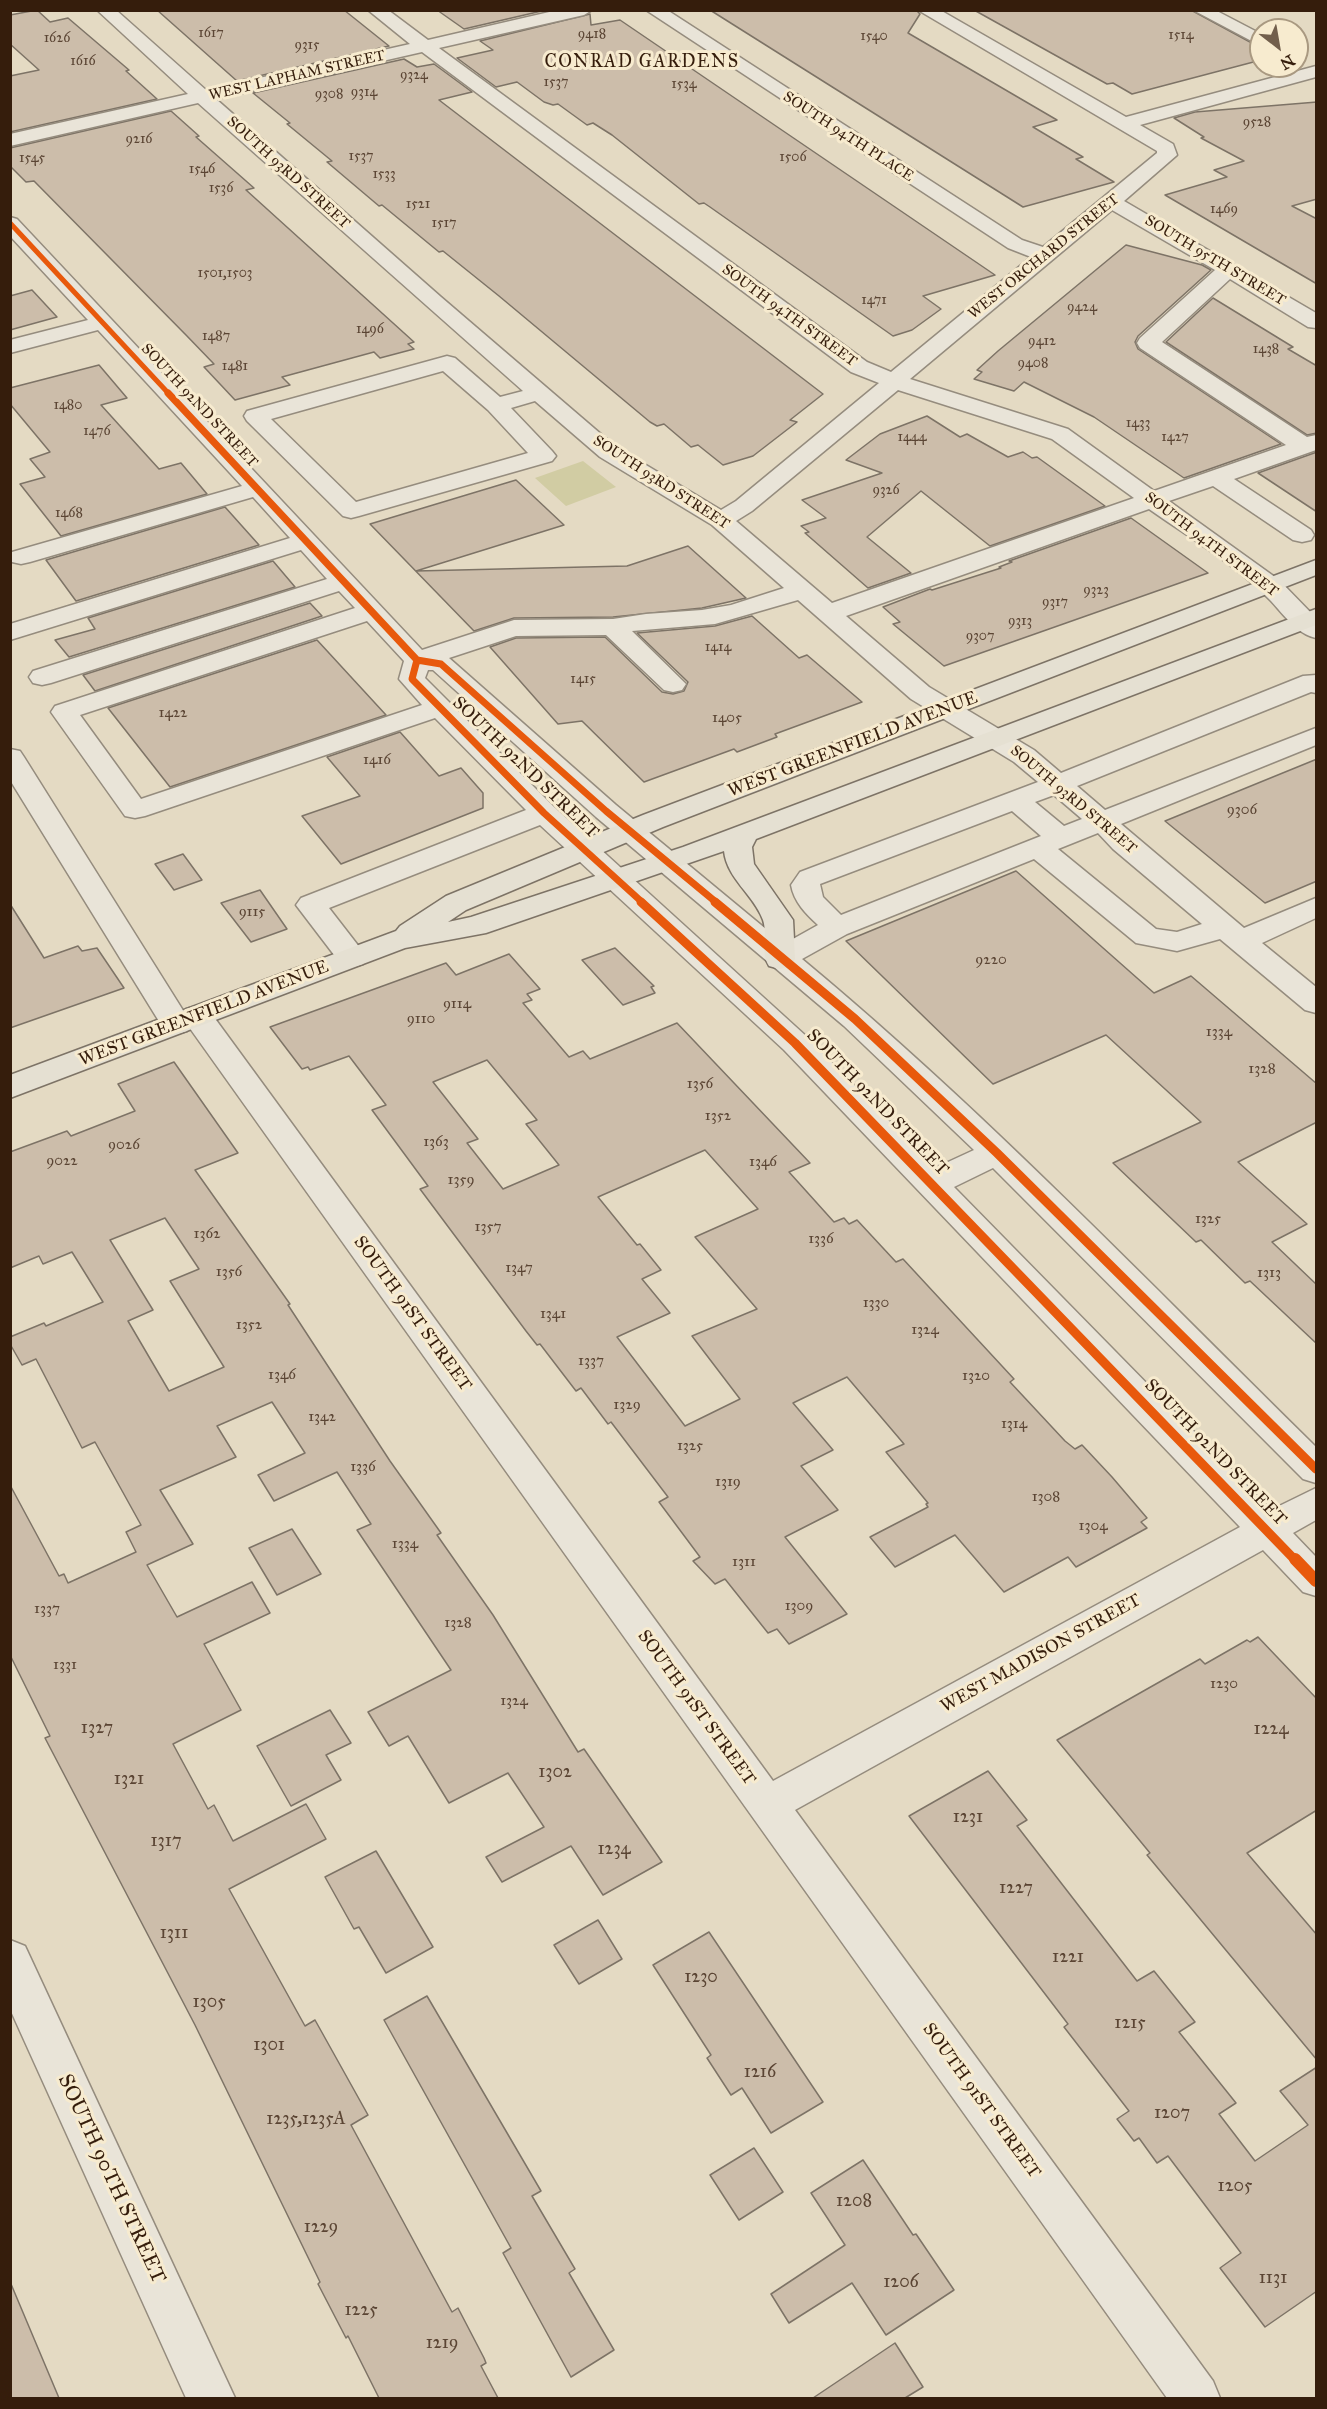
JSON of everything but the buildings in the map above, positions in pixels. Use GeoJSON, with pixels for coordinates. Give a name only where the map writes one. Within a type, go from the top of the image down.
{"type":"FeatureCollection","features":[{"type":"Feature","properties":{"kind":"main road","name":"WEST GREENFIELD AVENUE"},"geometry":{"type":"LineString","coordinates":[[399,940],[456,903],[630,831],[1317,567]]}},
{"type":"Feature","properties":{"kind":"main road","name":"WEST GREENFIELD AVENUE"},"geometry":{"type":"LineString","coordinates":[[13,1081],[187,1020],[399,940],[476,926],[744,835],[1312,622]]}},
{"type":"Feature","properties":{"kind":"main road"},"geometry":{"type":"LineString","coordinates":[[744,835],[738,847],[740,864],[778,920],[780,959]]}},
{"type":"Feature","properties":{"kind":"street","name":"SOUTH 93RD STREET"},"geometry":{"type":"LineString","coordinates":[[105,10],[202,98],[608,452],[721,520],[920,693],[998,738],[1058,784],[1104,823],[1123,843],[1317,1004]]}},
{"type":"Feature","properties":{"kind":"street","name":"SOUTH 94TH STREET"},"geometry":{"type":"LineString","coordinates":[[376,10],[859,367],[893,381],[1060,434],[1270,585],[1312,622]]}},
{"type":"Feature","properties":{"kind":"street","name":"WEST LAPHAM STREET"},"geometry":{"type":"LineString","coordinates":[[10,140],[584,10]]}},
{"type":"Feature","properties":{"kind":"street","name":"SOUTH 94TH PLACE"},"geometry":{"type":"LineString","coordinates":[[654,10],[1015,244],[1047,256]]}},
{"type":"Feature","properties":{"kind":"street"},"geometry":{"type":"LineString","coordinates":[[926,10],[1124,124],[1317,70]]}},
{"type":"Feature","properties":{"kind":"street"},"geometry":{"type":"LineString","coordinates":[[1201,10],[1249,35]]}},
{"type":"Feature","properties":{"kind":"street","name":"WEST ORCHARD STREET"},"geometry":{"type":"LineString","coordinates":[[721,520],[744,506],[1167,155],[1166,148],[1124,124]]}},
{"type":"Feature","properties":{"kind":"street","name":"SOUTH 95TH STREET"},"geometry":{"type":"LineString","coordinates":[[1111,202],[1140,216],[1317,322]]}},
{"type":"Feature","properties":{"kind":"street","name":"SOUTH 92ND STREET"},"geometry":{"type":"LineString","coordinates":[[10,223],[369,612],[417,660],[441,664],[630,831],[780,959],[855,1019],[997,1153],[1317,1469]]}},
{"type":"Feature","properties":{"kind":"street"},"geometry":{"type":"LineString","coordinates":[[1229,269],[1148,343],[1310,444]]}},
{"type":"Feature","properties":{"kind":"street"},"geometry":{"type":"LineString","coordinates":[[10,347],[101,323]]}},
{"type":"Feature","properties":{"kind":"street"},"geometry":{"type":"LineString","coordinates":[[447,363],[496,405],[544,456],[351,511],[255,416],[447,363]]}},
{"type":"Feature","properties":{"kind":"street"},"geometry":{"type":"LineString","coordinates":[[496,405],[539,393]]}},
{"type":"Feature","properties":{"kind":"street"},"geometry":{"type":"LineString","coordinates":[[828,613],[1310,444]]}},
{"type":"Feature","properties":{"kind":"street"},"geometry":{"type":"LineString","coordinates":[[21,557],[250,483],[299,460]]}},
{"type":"Feature","properties":{"kind":"street"},"geometry":{"type":"LineString","coordinates":[[1215,477],[1302,535]]}},
{"type":"Feature","properties":{"kind":"street"},"geometry":{"type":"LineString","coordinates":[[10,632],[304,541]]}},
{"type":"Feature","properties":{"kind":"street"},"geometry":{"type":"LineString","coordinates":[[42,677],[342,582]]}},
{"type":"Feature","properties":{"kind":"street"},"geometry":{"type":"LineString","coordinates":[[417,660],[514,628],[613,627],[642,620],[702,618],[728,613],[801,590]]}},
{"type":"Feature","properties":{"kind":"street"},"geometry":{"type":"LineString","coordinates":[[369,612],[64,712],[135,810],[439,708]]}},
{"type":"Feature","properties":{"kind":"street"},"geometry":{"type":"LineString","coordinates":[[613,627],[673,684]]}},
{"type":"Feature","properties":{"kind":"street","name":"SOUTH 92ND STREET"},"geometry":{"type":"LineString","coordinates":[[417,660],[412,678],[439,708],[544,813],[795,1043],[1317,1581]]}},
{"type":"Feature","properties":{"kind":"street"},"geometry":{"type":"LineString","coordinates":[[837,927],[812,903],[805,885],[810,878],[1058,784],[1312,681],[1317,685]]}},
{"type":"Feature","properties":{"kind":"street"},"geometry":{"type":"LineString","coordinates":[[780,959],[837,927],[1104,823],[1317,736]]}},
{"type":"Feature","properties":{"kind":"street","name":"SOUTH 91ST STREET"},"geometry":{"type":"LineString","coordinates":[[10,757],[187,1020],[767,1805],[1196,2398]]}},
{"type":"Feature","properties":{"kind":"street"},"geometry":{"type":"LineString","coordinates":[[1016,800],[1051,844],[1146,936],[1166,943],[1181,943],[1233,934],[1317,907]]}},
{"type":"Feature","properties":{"kind":"street"},"geometry":{"type":"LineString","coordinates":[[352,957],[311,905],[544,813]]}},
{"type":"Feature","properties":{"kind":"street"},"geometry":{"type":"LineString","coordinates":[[932,1183],[997,1153]]}},
{"type":"Feature","properties":{"kind":"street","name":"WEST MADISON STREET"},"geometry":{"type":"LineString","coordinates":[[767,1805],[1317,1503]]}},
{"type":"Feature","properties":{"kind":"street","name":"SOUTH 90TH STREET"},"geometry":{"type":"LineString","coordinates":[[10,1960],[212,2398]]}},
{"type":"Feature","properties":{"kind":"shaded area"},"geometry":{"type":"Polygon","coordinates":[[[583,461],[616,487],[566,506],[535,478],[583,461]]]}},
{"type":"Feature","properties":{"kind":"cycle path"},"geometry":{"type":"LineString","coordinates":[[10,223],[417,660],[441,664],[606,811],[855,1019],[997,1153],[1316,1469]]}},
{"type":"Feature","properties":{"kind":"cycle path"},"geometry":{"type":"LineString","coordinates":[[417,660],[412,679],[544,813],[795,1043],[1316,1581]]}},
{"type":"Feature","properties":{"kind":"district","name":"CONRAD GARDENS"},"geometry":{"type":"Point","coordinates":[642,63]}}]}
